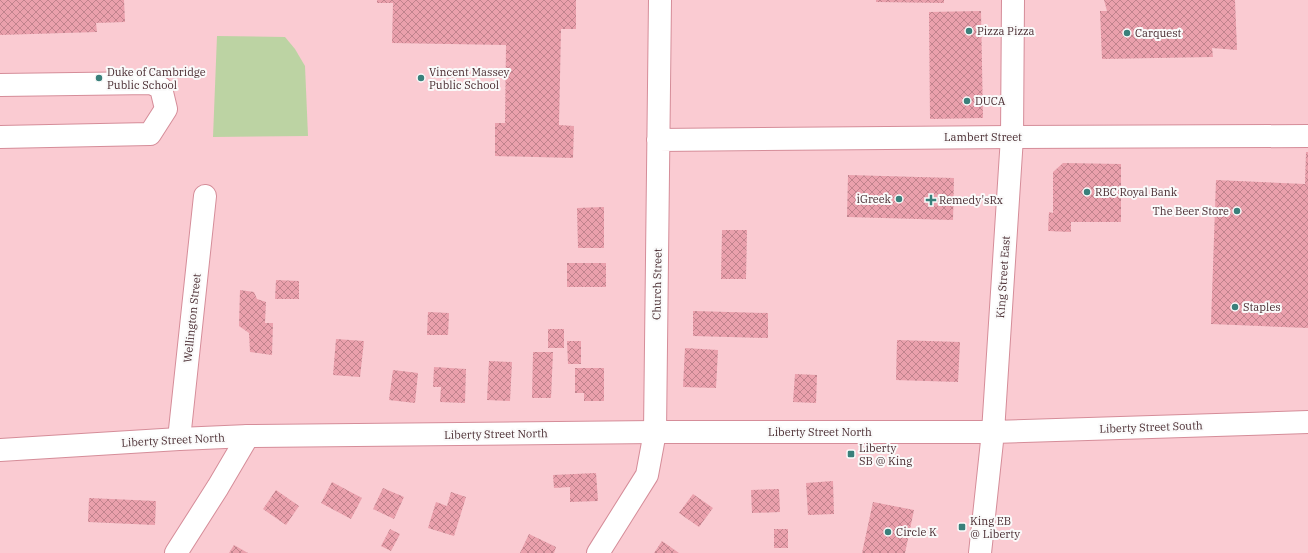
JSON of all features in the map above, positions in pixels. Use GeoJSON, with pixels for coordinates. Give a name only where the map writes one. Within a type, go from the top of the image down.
{"type":"FeatureCollection","features":[{"type":"Feature","properties":{"kind":"main road","name":"Church Street"},"geometry":{"type":"LineString","coordinates":[[598,553],[647,475],[655,432],[660,0]]}},
{"type":"Feature","properties":{"kind":"main road","name":"King Street East"},"geometry":{"type":"LineString","coordinates":[[980,553],[993,432],[1012,137],[1013,0]]}},
{"type":"Feature","properties":{"kind":"main road"},"geometry":{"type":"LineString","coordinates":[[0,85],[151,83],[161,88],[166,109],[150,134],[0,137]]}},
{"type":"Feature","properties":{"kind":"main road","name":"Lambert Street"},"geometry":{"type":"LineString","coordinates":[[658,140],[1308,136]]}},
{"type":"Feature","properties":{"kind":"main road","name":"Wellington Street"},"geometry":{"type":"LineString","coordinates":[[179,439],[205,196]]}},
{"type":"Feature","properties":{"kind":"main road","name":"Liberty Street South"},"geometry":{"type":"LineString","coordinates":[[993,432],[1308,422]]}},
{"type":"Feature","properties":{"kind":"main road","name":"Liberty Street North"},"geometry":{"type":"LineString","coordinates":[[0,450],[248,436],[655,432],[993,432]]}},
{"type":"Feature","properties":{"kind":"main road"},"geometry":{"type":"LineString","coordinates":[[176,553],[248,436]]}},
{"type":"Feature","properties":{"kind":"green space"},"geometry":{"type":"Polygon","coordinates":[[[217,36],[285,37],[295,49],[305,66],[308,136],[213,137],[217,36]]]}},
{"type":"Feature","properties":{"kind":"building"},"geometry":{"type":"Polygon","coordinates":[[[0,0],[124,0],[125,22],[96,23],[97,32],[0,35],[0,0]]]}},
{"type":"Feature","properties":{"kind":"building"},"geometry":{"type":"Polygon","coordinates":[[[377,0],[576,0],[576,29],[561,29],[559,125],[574,126],[573,158],[495,156],[495,123],[505,123],[506,45],[392,43],[393,3],[377,3],[377,0]]]}},
{"type":"Feature","properties":{"kind":"building"},"geometry":{"type":"Polygon","coordinates":[[[876,0],[944,0],[944,3],[876,2],[876,0]]]}},
{"type":"Feature","properties":{"kind":"building"},"geometry":{"type":"Polygon","coordinates":[[[1104,0],[1235,0],[1237,50],[1212,48],[1213,57],[1102,59],[1100,11],[1107,11],[1104,0]]]}},
{"type":"Feature","properties":{"kind":"building"},"geometry":{"type":"Polygon","coordinates":[[[981,11],[983,118],[930,119],[929,12],[981,11]]]}},
{"type":"Feature","properties":{"kind":"building"},"geometry":{"type":"Polygon","coordinates":[[[1306,152],[1308,152],[1308,328],[1211,324],[1216,180],[1305,184],[1306,152]]]}},
{"type":"Feature","properties":{"kind":"building","name":"RBC Royal Bank"},"geometry":{"type":"Polygon","coordinates":[[[1063,163],[1121,164],[1121,222],[1071,222],[1071,232],[1048,231],[1049,212],[1053,213],[1053,172],[1063,163]]]}},
{"type":"Feature","properties":{"kind":"building"},"geometry":{"type":"Polygon","coordinates":[[[848,175],[954,178],[953,220],[847,217],[848,175]]]}},
{"type":"Feature","properties":{"kind":"building"},"geometry":{"type":"Polygon","coordinates":[[[604,207],[604,248],[578,248],[577,208],[604,207]]]}},
{"type":"Feature","properties":{"kind":"building"},"geometry":{"type":"Polygon","coordinates":[[[722,230],[747,230],[746,279],[721,279],[722,230]]]}},
{"type":"Feature","properties":{"kind":"building"},"geometry":{"type":"Polygon","coordinates":[[[567,263],[606,263],[606,287],[567,287],[567,263]]]}},
{"type":"Feature","properties":{"kind":"building"},"geometry":{"type":"Polygon","coordinates":[[[276,280],[299,281],[299,299],[275,299],[276,280]]]}},
{"type":"Feature","properties":{"kind":"building"},"geometry":{"type":"Polygon","coordinates":[[[240,290],[254,292],[257,299],[266,302],[265,323],[273,323],[272,355],[250,352],[249,333],[239,326],[240,290]]]}},
{"type":"Feature","properties":{"kind":"building"},"geometry":{"type":"Polygon","coordinates":[[[693,311],[768,313],[768,338],[693,336],[693,311]]]}},
{"type":"Feature","properties":{"kind":"building"},"geometry":{"type":"Polygon","coordinates":[[[428,312],[449,313],[448,335],[427,335],[428,312]]]}},
{"type":"Feature","properties":{"kind":"building"},"geometry":{"type":"Polygon","coordinates":[[[548,329],[564,329],[564,348],[548,348],[548,329]]]}},
{"type":"Feature","properties":{"kind":"building"},"geometry":{"type":"Polygon","coordinates":[[[336,339],[364,341],[360,377],[333,375],[336,339]]]}},
{"type":"Feature","properties":{"kind":"building"},"geometry":{"type":"Polygon","coordinates":[[[897,340],[960,342],[958,382],[896,380],[897,340]]]}},
{"type":"Feature","properties":{"kind":"building"},"geometry":{"type":"Polygon","coordinates":[[[567,341],[581,341],[581,364],[568,364],[567,341]]]}},
{"type":"Feature","properties":{"kind":"building"},"geometry":{"type":"Polygon","coordinates":[[[685,348],[718,350],[716,388],[683,387],[685,348]]]}},
{"type":"Feature","properties":{"kind":"building"},"geometry":{"type":"Polygon","coordinates":[[[533,352],[553,352],[551,398],[532,398],[533,352]]]}},
{"type":"Feature","properties":{"kind":"building"},"geometry":{"type":"Polygon","coordinates":[[[489,361],[512,362],[510,401],[487,400],[489,361]]]}},
{"type":"Feature","properties":{"kind":"building"},"geometry":{"type":"Polygon","coordinates":[[[434,367],[466,369],[465,403],[440,402],[441,387],[433,387],[434,367]]]}},
{"type":"Feature","properties":{"kind":"building"},"geometry":{"type":"Polygon","coordinates":[[[575,368],[604,368],[604,401],[584,401],[584,393],[575,393],[575,368]]]}},
{"type":"Feature","properties":{"kind":"building"},"geometry":{"type":"Polygon","coordinates":[[[393,370],[418,373],[415,403],[389,400],[393,370]]]}},
{"type":"Feature","properties":{"kind":"building"},"geometry":{"type":"Polygon","coordinates":[[[795,374],[817,375],[816,403],[793,402],[795,374]]]}},
{"type":"Feature","properties":{"kind":"building"},"geometry":{"type":"Polygon","coordinates":[[[596,473],[598,501],[570,502],[570,487],[554,488],[553,475],[596,473]]]}},
{"type":"Feature","properties":{"kind":"building"},"geometry":{"type":"Polygon","coordinates":[[[833,481],[834,514],[808,515],[806,483],[833,481]]]}},
{"type":"Feature","properties":{"kind":"building"},"geometry":{"type":"Polygon","coordinates":[[[332,482],[362,498],[351,519],[321,503],[332,482]]]}},
{"type":"Feature","properties":{"kind":"building"},"geometry":{"type":"Polygon","coordinates":[[[383,488],[404,497],[394,519],[373,509],[383,488]]]}},
{"type":"Feature","properties":{"kind":"building"},"geometry":{"type":"Polygon","coordinates":[[[779,489],[780,512],[752,513],[751,490],[779,489]]]}},
{"type":"Feature","properties":{"kind":"building"},"geometry":{"type":"Polygon","coordinates":[[[276,490],[299,506],[286,525],[263,509],[276,490]]]}},
{"type":"Feature","properties":{"kind":"building"},"geometry":{"type":"Polygon","coordinates":[[[451,492],[466,497],[454,536],[428,528],[436,502],[447,506],[451,492]]]}},
{"type":"Feature","properties":{"kind":"building"},"geometry":{"type":"Polygon","coordinates":[[[693,494],[713,508],[699,527],[679,513],[693,494]]]}},
{"type":"Feature","properties":{"kind":"building"},"geometry":{"type":"Polygon","coordinates":[[[89,498],[156,501],[155,525],[88,522],[89,498]]]}},
{"type":"Feature","properties":{"kind":"building","name":"Circle K"},"geometry":{"type":"Polygon","coordinates":[[[873,502],[914,510],[905,553],[862,553],[873,502]]]}},
{"type":"Feature","properties":{"kind":"building"},"geometry":{"type":"Polygon","coordinates":[[[390,529],[400,534],[391,551],[381,546],[390,529]]]}},
{"type":"Feature","properties":{"kind":"building"},"geometry":{"type":"Polygon","coordinates":[[[774,529],[788,529],[788,548],[774,548],[774,529]]]}},
{"type":"Feature","properties":{"kind":"building"},"geometry":{"type":"Polygon","coordinates":[[[529,534],[556,547],[554,553],[520,553],[529,534]]]}},
{"type":"Feature","properties":{"kind":"building"},"geometry":{"type":"Polygon","coordinates":[[[662,541],[679,553],[654,553],[662,541]]]}},
{"type":"Feature","properties":{"kind":"building"},"geometry":{"type":"Polygon","coordinates":[[[234,545],[248,553],[229,553],[234,545]]]}},
{"type":"Feature","properties":{"kind":"place","name":"Pizza Pizza"},"geometry":{"type":"Point","coordinates":[969,31]}},
{"type":"Feature","properties":{"kind":"place","name":"Carquest"},"geometry":{"type":"Point","coordinates":[1127,33]}},
{"type":"Feature","properties":{"kind":"place","name":"Duke of Cambridge Public School"},"geometry":{"type":"Point","coordinates":[99,78]}},
{"type":"Feature","properties":{"kind":"place","name":"Vincent Massey Public School"},"geometry":{"type":"Point","coordinates":[421,78]}},
{"type":"Feature","properties":{"kind":"place","name":"DUCA"},"geometry":{"type":"Point","coordinates":[967,101]}},
{"type":"Feature","properties":{"kind":"place","name":"RBC Royal Bank"},"geometry":{"type":"Point","coordinates":[1087,192]}},
{"type":"Feature","properties":{"kind":"place","name":"iGreek"},"geometry":{"type":"Point","coordinates":[899,199]}},
{"type":"Feature","properties":{"kind":"place","name":"Remedy'sRx"},"geometry":{"type":"Point","coordinates":[931,200]}},
{"type":"Feature","properties":{"kind":"place","name":"The Beer Store"},"geometry":{"type":"Point","coordinates":[1237,211]}},
{"type":"Feature","properties":{"kind":"place","name":"Staples"},"geometry":{"type":"Point","coordinates":[1235,307]}},
{"type":"Feature","properties":{"kind":"place","name":"Liberty SB @ King"},"geometry":{"type":"Point","coordinates":[851,454]}},
{"type":"Feature","properties":{"kind":"place","name":"King EB @ Liberty"},"geometry":{"type":"Point","coordinates":[962,527]}},
{"type":"Feature","properties":{"kind":"place","name":"Circle K"},"geometry":{"type":"Point","coordinates":[888,532]}}]}
